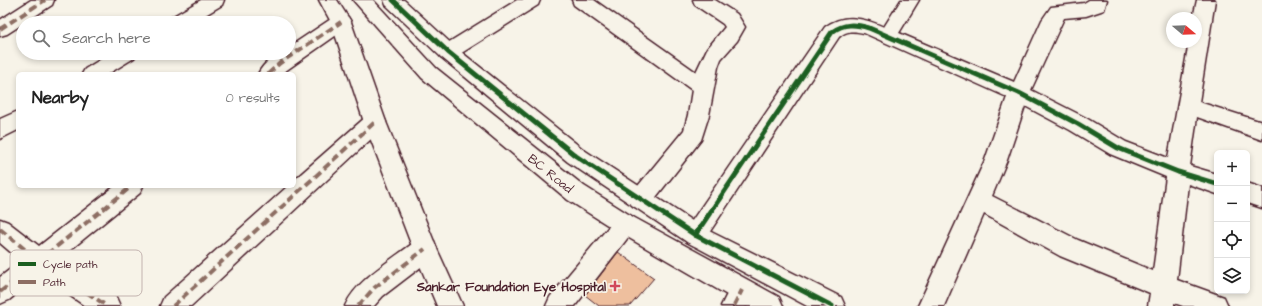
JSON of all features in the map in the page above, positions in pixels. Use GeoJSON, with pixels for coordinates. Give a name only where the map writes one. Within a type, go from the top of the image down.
{"type":"FeatureCollection","features":[{"type":"Feature","properties":{"kind":"street"},"geometry":{"type":"LineString","coordinates":[[19,16],[45,0]]}},
{"type":"Feature","properties":{"kind":"street"},"geometry":{"type":"LineString","coordinates":[[189,16],[215,0]]}},
{"type":"Feature","properties":{"kind":"street"},"geometry":{"type":"LineString","coordinates":[[328,0],[342,26],[375,122],[450,306]]}},
{"type":"Feature","properties":{"kind":"street"},"geometry":{"type":"LineString","coordinates":[[296,53],[342,26],[368,7],[394,0],[448,52],[576,156],[695,235],[832,306]]}},
{"type":"Feature","properties":{"kind":"street"},"geometry":{"type":"LineString","coordinates":[[448,52],[531,0]]}},
{"type":"Feature","properties":{"kind":"street"},"geometry":{"type":"LineString","coordinates":[[581,0],[704,88]]}},
{"type":"Feature","properties":{"kind":"street"},"geometry":{"type":"LineString","coordinates":[[642,199],[693,134],[698,123],[708,66],[712,57],[733,34],[735,27],[730,19],[702,0]]}},
{"type":"Feature","properties":{"kind":"street"},"geometry":{"type":"LineString","coordinates":[[888,36],[910,0]]}},
{"type":"Feature","properties":{"kind":"street"},"geometry":{"type":"LineString","coordinates":[[932,306],[996,160],[1019,93],[1052,20],[1058,12],[1086,9],[1097,6],[1098,0]]}},
{"type":"Feature","properties":{"kind":"street"},"geometry":{"type":"LineString","coordinates":[[1162,297],[1178,172],[1206,0]]}},
{"type":"Feature","properties":{"kind":"street","name":"BC Road"},"geometry":{"type":"LineString","coordinates":[[368,7],[429,73],[576,193],[738,298],[770,306]]}},
{"type":"Feature","properties":{"kind":"street"},"geometry":{"type":"LineString","coordinates":[[1,27],[16,18]]}},
{"type":"Feature","properties":{"kind":"street"},"geometry":{"type":"LineString","coordinates":[[695,235],[832,32],[841,25],[855,24],[888,36],[1019,93],[1078,124],[1108,143],[1178,172],[1214,183]]}},
{"type":"Feature","properties":{"kind":"street"},"geometry":{"type":"LineString","coordinates":[[95,72],[115,60]]}},
{"type":"Feature","properties":{"kind":"street"},"geometry":{"type":"LineString","coordinates":[[270,72],[285,60]]}},
{"type":"Feature","properties":{"kind":"street"},"geometry":{"type":"LineString","coordinates":[[1188,106],[1262,131]]}},
{"type":"Feature","properties":{"kind":"street"},"geometry":{"type":"LineString","coordinates":[[0,130],[16,120]]}},
{"type":"Feature","properties":{"kind":"street"},"geometry":{"type":"LineString","coordinates":[[173,306],[375,122]]}},
{"type":"Feature","properties":{"kind":"street"},"geometry":{"type":"LineString","coordinates":[[51,250],[129,188]]}},
{"type":"Feature","properties":{"kind":"street"},"geometry":{"type":"LineString","coordinates":[[1250,194],[1262,198]]}},
{"type":"Feature","properties":{"kind":"street"},"geometry":{"type":"LineString","coordinates":[[978,200],[1162,297],[1215,306]]}},
{"type":"Feature","properties":{"kind":"street"},"geometry":{"type":"LineString","coordinates":[[559,306],[625,224]]}},
{"type":"Feature","properties":{"kind":"street"},"geometry":{"type":"LineString","coordinates":[[0,229],[26,250]]}},
{"type":"Feature","properties":{"kind":"street"},"geometry":{"type":"LineString","coordinates":[[358,306],[374,288],[426,249]]}},
{"type":"Feature","properties":{"kind":"street"},"geometry":{"type":"LineString","coordinates":[[0,292],[10,284]]}},
{"type":"Feature","properties":{"kind":"street"},"geometry":{"type":"LineString","coordinates":[[92,296],[107,306]]}},
{"type":"Feature","properties":{"kind":"building"},"geometry":{"type":"Polygon","coordinates":[[[618,252],[654,278],[630,306],[599,306],[585,295],[618,252]]]}},
{"type":"Feature","properties":{"kind":"marked path"},"geometry":{"type":"LineString","coordinates":[[20,16],[45,0]]}},
{"type":"Feature","properties":{"kind":"marked path"},"geometry":{"type":"LineString","coordinates":[[0,29],[16,19]]}},
{"type":"Feature","properties":{"kind":"marked path"},"geometry":{"type":"LineString","coordinates":[[296,52],[341,22]]}},
{"type":"Feature","properties":{"kind":"marked path"},"geometry":{"type":"LineString","coordinates":[[270,72],[284,60]]}},
{"type":"Feature","properties":{"kind":"marked path"},"geometry":{"type":"LineString","coordinates":[[173,306],[375,122]]}},
{"type":"Feature","properties":{"kind":"marked path"},"geometry":{"type":"LineString","coordinates":[[52,250],[130,188]]}},
{"type":"Feature","properties":{"kind":"marked path"},"geometry":{"type":"LineString","coordinates":[[0,229],[26,250]]}},
{"type":"Feature","properties":{"kind":"marked path"},"geometry":{"type":"LineString","coordinates":[[358,306],[374,288],[425,249]]}},
{"type":"Feature","properties":{"kind":"marked path"},"geometry":{"type":"LineString","coordinates":[[0,292],[10,284]]}},
{"type":"Feature","properties":{"kind":"marked path"},"geometry":{"type":"LineString","coordinates":[[734,306],[742,290]]}},
{"type":"Feature","properties":{"kind":"marked path"},"geometry":{"type":"LineString","coordinates":[[92,296],[107,306]]}},
{"type":"Feature","properties":{"kind":"cycle path"},"geometry":{"type":"LineString","coordinates":[[393,0],[448,52],[576,156],[695,235],[832,306]]}},
{"type":"Feature","properties":{"kind":"cycle path"},"geometry":{"type":"LineString","coordinates":[[695,235],[832,32],[841,26],[849,24],[869,28],[1019,93],[1078,124],[1118,148],[1178,172],[1214,183]]}},
{"type":"Feature","properties":{"kind":"place","name":"Sankar Foundation Eye Hospital"},"geometry":{"type":"Point","coordinates":[615,286]}}]}
